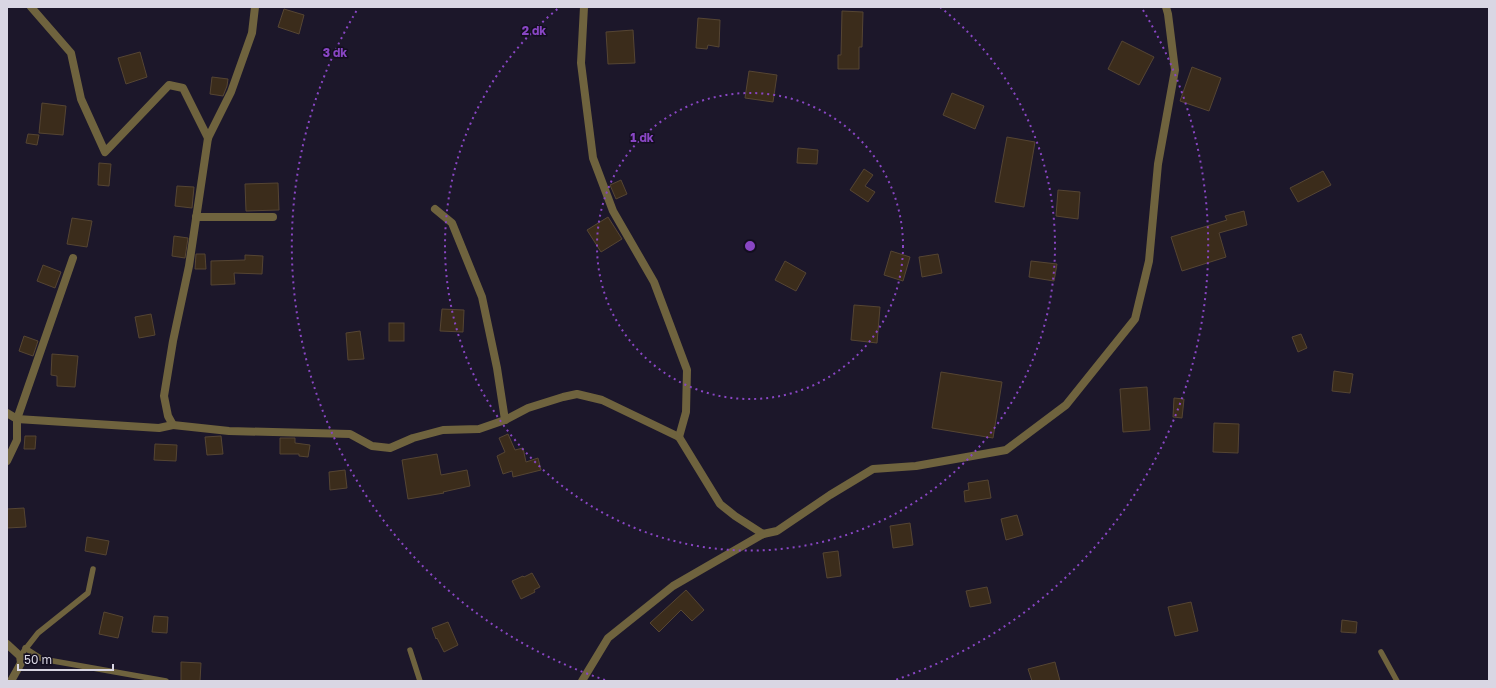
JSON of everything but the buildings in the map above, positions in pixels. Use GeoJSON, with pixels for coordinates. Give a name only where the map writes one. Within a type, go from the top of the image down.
{"type":"FeatureCollection","features":[{"type":"Feature","properties":{"kind":"street"},"geometry":{"type":"LineString","coordinates":[[32,7],[71,53],[81,99],[105,152],[169,85],[183,88],[208,138]]}},
{"type":"Feature","properties":{"kind":"street"},"geometry":{"type":"LineString","coordinates":[[173,424],[168,416],[164,396],[173,341],[189,266],[208,138],[231,92],[252,32],[255,7]]}},
{"type":"Feature","properties":{"kind":"street"},"geometry":{"type":"LineString","coordinates":[[584,7],[581,63],[593,158],[613,211],[654,282],[687,370],[686,412],[679,437]]}},
{"type":"Feature","properties":{"kind":"street"},"geometry":{"type":"LineString","coordinates":[[582,681],[608,638],[673,586],[763,534],[777,531],[830,495],[873,469],[916,466],[1006,450],[1066,405],[1135,319],[1149,261],[1158,164],[1175,70],[1166,7]]}},
{"type":"Feature","properties":{"kind":"street"},"geometry":{"type":"LineString","coordinates":[[435,209],[452,223],[482,297],[497,368],[505,420]]}},
{"type":"Feature","properties":{"kind":"street"},"geometry":{"type":"LineString","coordinates":[[196,217],[273,217]]}},
{"type":"Feature","properties":{"kind":"street"},"geometry":{"type":"LineString","coordinates":[[7,461],[17,440],[17,419],[72,258]]}},
{"type":"Feature","properties":{"kind":"street"},"geometry":{"type":"LineString","coordinates":[[7,413],[17,419],[159,428],[173,424],[229,431],[350,434],[372,446],[390,448],[413,438],[443,430],[479,429],[505,420],[528,408],[563,396],[577,394],[602,400],[679,437],[720,504],[735,516],[763,534]]}},
{"type":"Feature","properties":{"kind":"street"},"geometry":{"type":"LineString","coordinates":[[7,644],[20,656],[21,663],[11,681]]}},
{"type":"Feature","properties":{"kind":"lane"},"geometry":{"type":"LineString","coordinates":[[20,656],[38,633],[88,593],[93,569]]}},
{"type":"Feature","properties":{"kind":"lane"},"geometry":{"type":"LineString","coordinates":[[25,648],[42,659],[166,681]]}},
{"type":"Feature","properties":{"kind":"lane"},"geometry":{"type":"LineString","coordinates":[[410,650],[420,681]]}},
{"type":"Feature","properties":{"kind":"lane"},"geometry":{"type":"LineString","coordinates":[[1381,652],[1397,681]]}}]}
